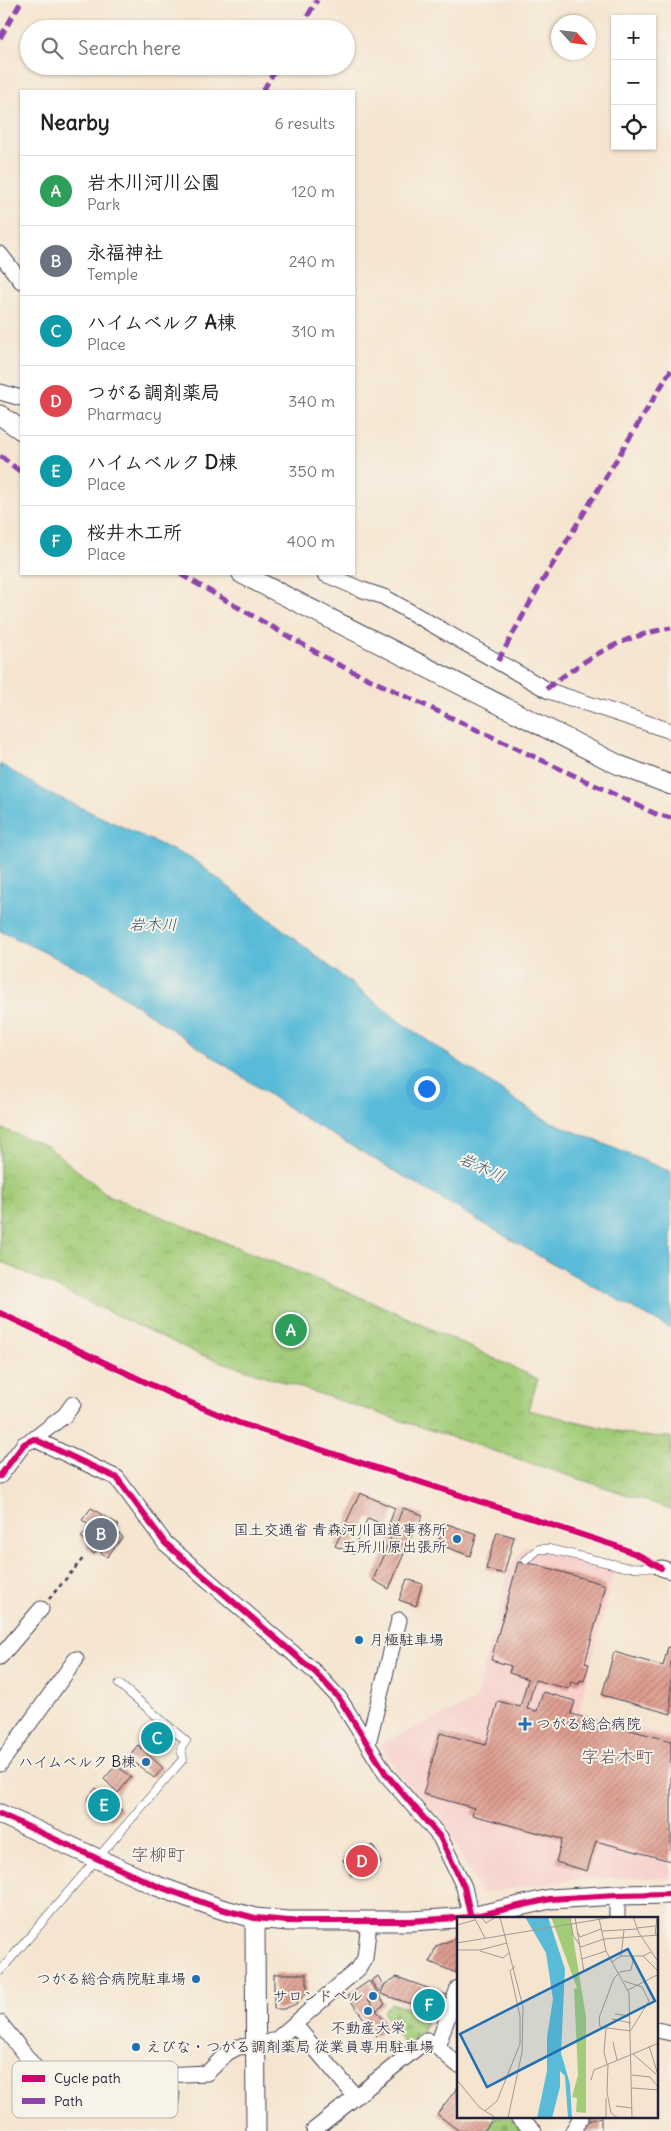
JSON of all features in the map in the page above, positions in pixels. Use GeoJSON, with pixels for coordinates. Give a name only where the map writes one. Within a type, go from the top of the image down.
{"type":"FeatureCollection","features":[{"type":"Feature","properties":{"kind":"street"},"geometry":{"type":"LineString","coordinates":[[0,254],[20,280]]}},
{"type":"Feature","properties":{"kind":"street"},"geometry":{"type":"LineString","coordinates":[[0,392],[20,398]]}},
{"type":"Feature","properties":{"kind":"street"},"geometry":{"type":"LineString","coordinates":[[0,415],[20,429]]}},
{"type":"Feature","properties":{"kind":"street"},"geometry":{"type":"LineString","coordinates":[[244,575],[619,765],[671,785]]}},
{"type":"Feature","properties":{"kind":"street"},"geometry":{"type":"LineString","coordinates":[[328,575],[384,597],[549,691],[671,731]]}},
{"type":"Feature","properties":{"kind":"street"},"geometry":{"type":"LineString","coordinates":[[0,1476],[24,1444],[34,1439],[65,1415],[73,1404]]}},
{"type":"Feature","properties":{"kind":"street"},"geometry":{"type":"LineString","coordinates":[[34,1439],[117,1478],[165,1543],[316,1673],[339,1698],[386,1774],[440,1837],[464,1886],[471,1917]]}},
{"type":"Feature","properties":{"kind":"street"},"geometry":{"type":"LineString","coordinates":[[0,1657],[41,1609]]}},
{"type":"Feature","properties":{"kind":"street"},"geometry":{"type":"LineString","coordinates":[[368,1743],[399,1620]]}},
{"type":"Feature","properties":{"kind":"street"},"geometry":{"type":"LineString","coordinates":[[0,1764],[76,1660]]}},
{"type":"Feature","properties":{"kind":"street"},"geometry":{"type":"LineString","coordinates":[[0,1814],[181,1895],[255,1918],[288,1921],[369,1922],[457,1919]]}},
{"type":"Feature","properties":{"kind":"street"},"geometry":{"type":"LineString","coordinates":[[475,1917],[550,1899],[671,1894]]}},
{"type":"Feature","properties":{"kind":"street"},"geometry":{"type":"LineString","coordinates":[[617,1895],[617,1917]]}},
{"type":"Feature","properties":{"kind":"street"},"geometry":{"type":"LineString","coordinates":[[255,1918],[256,2131]]}},
{"type":"Feature","properties":{"kind":"street"},"geometry":{"type":"LineString","coordinates":[[178,2074],[207,2073],[227,2053],[238,2047],[255,2046],[276,2040],[295,2025],[324,1997],[359,1968],[365,1958],[369,1922]]}},
{"type":"Feature","properties":{"kind":"street"},"geometry":{"type":"LineString","coordinates":[[437,2047],[457,1991]]}},
{"type":"Feature","properties":{"kind":"street"},"geometry":{"type":"LineString","coordinates":[[0,2023],[30,2061]]}},
{"type":"Feature","properties":{"kind":"street"},"geometry":{"type":"LineString","coordinates":[[295,2025],[356,2096]]}},
{"type":"Feature","properties":{"kind":"street"},"geometry":{"type":"LineString","coordinates":[[658,2030],[671,2033]]}},
{"type":"Feature","properties":{"kind":"street"},"geometry":{"type":"LineString","coordinates":[[314,2130],[427,2040],[457,2064]]}},
{"type":"Feature","properties":{"kind":"street"},"geometry":{"type":"LineString","coordinates":[[519,2118],[534,2131]]}},
{"type":"Feature","properties":{"kind":"street"},"geometry":{"type":"LineString","coordinates":[[573,2131],[580,2118]]}},
{"type":"Feature","properties":{"kind":"lane"},"geometry":{"type":"LineString","coordinates":[[526,1560],[539,1549],[549,1549],[625,1567],[666,1569]]}},
{"type":"Feature","properties":{"kind":"lane"},"geometry":{"type":"LineString","coordinates":[[0,1972],[183,1759],[181,1748],[186,1740],[119,1684]]}},
{"type":"Feature","properties":{"kind":"path"},"geometry":{"type":"LineString","coordinates":[[41,1609],[85,1556]]}},
{"type":"Feature","properties":{"kind":"shaded area","name":"つがる総合病院"},"geometry":{"type":"Polygon","coordinates":[[[525,1546],[614,1571],[579,1711],[671,1737],[671,1878],[588,1878],[481,1893],[447,1828],[406,1784],[379,1744],[475,1701],[509,1569],[525,1546]]]}},
{"type":"Feature","properties":{"kind":"green space"},"geometry":{"type":"Polygon","coordinates":[[[0,1128],[47,1146],[108,1195],[382,1306],[538,1379],[528,1410],[639,1436],[671,1437],[671,1509],[201,1355],[0,1261],[0,1128]]]}},
{"type":"Feature","properties":{"kind":"green space"},"geometry":{"type":"Polygon","coordinates":[[[391,2003],[429,2015],[422,2033],[406,2047],[383,2011],[391,2003]]]}},
{"type":"Feature","properties":{"kind":"green space"},"geometry":{"type":"Polygon","coordinates":[[[494,2118],[508,2118],[525,2131],[486,2131],[494,2118]]]}},
{"type":"Feature","properties":{"kind":"water","name":"岩木川"},"geometry":{"type":"Polygon","coordinates":[[[0,764],[47,792],[194,860],[403,1024],[542,1118],[671,1172],[671,1329],[539,1256],[299,1115],[90,974],[0,931],[0,764]]]}},
{"type":"Feature","properties":{"kind":"building"},"geometry":{"type":"Polygon","coordinates":[[[360,1493],[395,1508],[388,1527],[368,1518],[356,1542],[360,1544],[354,1554],[335,1546],[360,1493]]]}},
{"type":"Feature","properties":{"kind":"building"},"geometry":{"type":"Polygon","coordinates":[[[91,1508],[119,1525],[114,1530],[123,1537],[107,1557],[98,1550],[94,1554],[86,1547],[89,1543],[81,1537],[90,1526],[82,1520],[91,1508]]]}},
{"type":"Feature","properties":{"kind":"building"},"geometry":{"type":"Polygon","coordinates":[[[403,1508],[423,1515],[418,1526],[416,1525],[389,1589],[373,1580],[403,1508]]]}},
{"type":"Feature","properties":{"kind":"building","name":"国土交通省 青森河川国道事務所 五所川原出張所"},"geometry":{"type":"Polygon","coordinates":[[[444,1523],[477,1534],[470,1556],[438,1544],[444,1523]]]}},
{"type":"Feature","properties":{"kind":"building"},"geometry":{"type":"Polygon","coordinates":[[[497,1532],[514,1537],[504,1574],[486,1569],[497,1532]]]}},
{"type":"Feature","properties":{"kind":"building","name":"つがる総合病院"},"geometry":{"type":"Polygon","coordinates":[[[518,1562],[538,1565],[606,1585],[585,1663],[589,1664],[584,1681],[580,1680],[579,1684],[571,1682],[569,1689],[535,1680],[527,1709],[537,1711],[543,1692],[575,1701],[571,1714],[671,1741],[671,1861],[596,1841],[587,1871],[556,1862],[562,1839],[472,1815],[474,1808],[423,1794],[440,1733],[486,1745],[498,1701],[520,1707],[528,1679],[509,1673],[511,1666],[491,1660],[518,1562]]]}},
{"type":"Feature","properties":{"kind":"building"},"geometry":{"type":"Polygon","coordinates":[[[407,1579],[422,1584],[416,1606],[399,1600],[407,1579]]]}},
{"type":"Feature","properties":{"kind":"building"},"geometry":{"type":"Polygon","coordinates":[[[668,1647],[671,1648],[671,1714],[602,1695],[614,1652],[663,1666],[668,1647]]]}},
{"type":"Feature","properties":{"kind":"building"},"geometry":{"type":"Polygon","coordinates":[[[156,1724],[171,1737],[158,1752],[143,1739],[156,1724]]]}},
{"type":"Feature","properties":{"kind":"building","name":"ハイムベルク B棟"},"geometry":{"type":"Polygon","coordinates":[[[138,1745],[163,1768],[154,1778],[128,1757],[138,1745]]]}},
{"type":"Feature","properties":{"kind":"building"},"geometry":{"type":"Polygon","coordinates":[[[116,1765],[131,1777],[118,1793],[104,1779],[116,1765]]]}},
{"type":"Feature","properties":{"kind":"building"},"geometry":{"type":"Polygon","coordinates":[[[96,1788],[122,1809],[112,1820],[87,1800],[96,1788]]]}},
{"type":"Feature","properties":{"kind":"building"},"geometry":{"type":"Polygon","coordinates":[[[373,1845],[381,1862],[351,1875],[343,1860],[373,1845]]]}},
{"type":"Feature","properties":{"kind":"building"},"geometry":{"type":"Polygon","coordinates":[[[454,1939],[457,1940],[456,1973],[430,1962],[436,1946],[454,1939]]]}},
{"type":"Feature","properties":{"kind":"building"},"geometry":{"type":"Polygon","coordinates":[[[274,1974],[307,1974],[307,1992],[296,2004],[284,2009],[274,2009],[274,1974]]]}},
{"type":"Feature","properties":{"kind":"building"},"geometry":{"type":"Polygon","coordinates":[[[378,1976],[383,1985],[379,1992],[371,1981],[378,1976]]]}},
{"type":"Feature","properties":{"kind":"building"},"geometry":{"type":"Polygon","coordinates":[[[397,1977],[447,1995],[441,2014],[381,1994],[385,1984],[397,1977]]]}},
{"type":"Feature","properties":{"kind":"building","name":"不動産大栄"},"geometry":{"type":"Polygon","coordinates":[[[369,1981],[385,2004],[377,2010],[368,1999],[388,2026],[377,2036],[347,1996],[369,1981]]]}},
{"type":"Feature","properties":{"kind":"building"},"geometry":{"type":"Polygon","coordinates":[[[457,2088],[457,2118],[489,2118],[492,2120],[484,2131],[459,2131],[437,2114],[457,2088]]]}},
{"type":"Feature","properties":{"kind":"building"},"geometry":{"type":"Polygon","coordinates":[[[178,2092],[180,2092],[178,2109],[178,2092]]]}},
{"type":"Feature","properties":{"kind":"building"},"geometry":{"type":"Polygon","coordinates":[[[601,2118],[601,2131],[580,2131],[585,2122],[601,2118]]]}},
{"type":"Feature","properties":{"kind":"marked path"},"geometry":{"type":"LineString","coordinates":[[0,38],[22,0]]}},
{"type":"Feature","properties":{"kind":"marked path"},"geometry":{"type":"LineString","coordinates":[[305,20],[317,0]]}},
{"type":"Feature","properties":{"kind":"marked path"},"geometry":{"type":"LineString","coordinates":[[264,90],[272,75]]}},
{"type":"Feature","properties":{"kind":"marked path"},"geometry":{"type":"LineString","coordinates":[[498,661],[537,590],[671,370]]}},
{"type":"Feature","properties":{"kind":"marked path"},"geometry":{"type":"LineString","coordinates":[[0,456],[20,471]]}},
{"type":"Feature","properties":{"kind":"marked path"},"geometry":{"type":"LineString","coordinates":[[182,575],[335,663],[656,814],[671,818]]}},
{"type":"Feature","properties":{"kind":"marked path"},"geometry":{"type":"LineString","coordinates":[[546,689],[604,650],[636,637],[671,628]]}},
{"type":"Feature","properties":{"kind":"cycle path"},"geometry":{"type":"LineString","coordinates":[[0,1313],[177,1397],[239,1423],[616,1546],[643,1557],[661,1568]]}},
{"type":"Feature","properties":{"kind":"cycle path"},"geometry":{"type":"LineString","coordinates":[[0,1476],[24,1444],[34,1439],[117,1478],[165,1543],[316,1673],[339,1698],[386,1774],[440,1837],[464,1887],[471,1917]]}},
{"type":"Feature","properties":{"kind":"cycle path"},"geometry":{"type":"LineString","coordinates":[[0,1814],[157,1886],[221,1909],[255,1918],[288,1921],[411,1921],[457,1918]]}},
{"type":"Feature","properties":{"kind":"cycle path"},"geometry":{"type":"LineString","coordinates":[[471,1917],[550,1899],[671,1894]]}},
{"type":"Feature","properties":{"kind":"place","name":"岩木川河川公園"},"geometry":{"type":"Point","coordinates":[291,1330]}},
{"type":"Feature","properties":{"kind":"place","name":"永福神社"},"geometry":{"type":"Point","coordinates":[101,1534]}},
{"type":"Feature","properties":{"kind":"place","name":"国土交通省 青森河川国道事務所 五所川原出張所"},"geometry":{"type":"Point","coordinates":[457,1539]}},
{"type":"Feature","properties":{"kind":"place","name":"月極駐車場"},"geometry":{"type":"Point","coordinates":[359,1640]}},
{"type":"Feature","properties":{"kind":"place","name":"つがる総合病院"},"geometry":{"type":"Point","coordinates":[525,1724]}},
{"type":"Feature","properties":{"kind":"place","name":"ハイムベルク A棟"},"geometry":{"type":"Point","coordinates":[157,1738]}},
{"type":"Feature","properties":{"kind":"place","name":"ハイムベルク B棟"},"geometry":{"type":"Point","coordinates":[146,1762]}},
{"type":"Feature","properties":{"kind":"place","name":"ハイムベルク D棟"},"geometry":{"type":"Point","coordinates":[104,1805]}},
{"type":"Feature","properties":{"kind":"place","name":"つがる調剤薬局"},"geometry":{"type":"Point","coordinates":[362,1861]}},
{"type":"Feature","properties":{"kind":"place","name":"つがる総合病院駐車場"},"geometry":{"type":"Point","coordinates":[196,1979]}},
{"type":"Feature","properties":{"kind":"place","name":"サロンドベル"},"geometry":{"type":"Point","coordinates":[373,1996]}},
{"type":"Feature","properties":{"kind":"place","name":"桜井木工所"},"geometry":{"type":"Point","coordinates":[429,2005]}},
{"type":"Feature","properties":{"kind":"place","name":"不動産大栄"},"geometry":{"type":"Point","coordinates":[368,2011]}},
{"type":"Feature","properties":{"kind":"place","name":"えびな・つがる調剤薬局 従業員専用駐車場"},"geometry":{"type":"Point","coordinates":[136,2047]}},
{"type":"Feature","properties":{"kind":"district","name":"字岩木町"},"geometry":{"type":"Point","coordinates":[617,1757]}},
{"type":"Feature","properties":{"kind":"district","name":"字柳町"},"geometry":{"type":"Point","coordinates":[158,1855]}}]}
